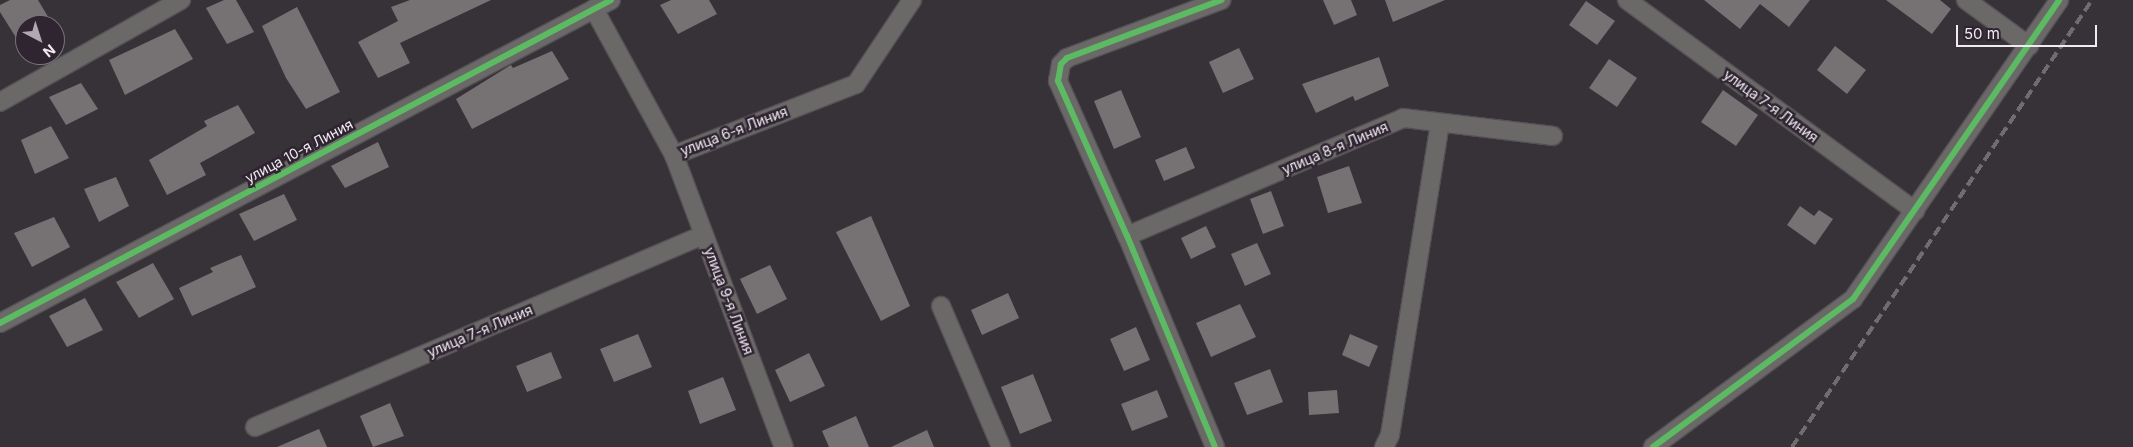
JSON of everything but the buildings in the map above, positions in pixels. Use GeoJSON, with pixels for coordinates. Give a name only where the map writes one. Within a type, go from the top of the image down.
{"type":"FeatureCollection","features":[{"type":"Feature","properties":{"kind":"street"},"geometry":{"type":"LineString","coordinates":[[0,102],[181,0]]}},
{"type":"Feature","properties":{"kind":"street","name":"улица 10-я Линия"},"geometry":{"type":"LineString","coordinates":[[0,324],[611,0]]}},
{"type":"Feature","properties":{"kind":"street","name":"улица 6-я Линия"},"geometry":{"type":"LineString","coordinates":[[594,9],[674,155],[856,84],[912,0]]}},
{"type":"Feature","properties":{"kind":"street"},"geometry":{"type":"LineString","coordinates":[[1210,446],[1127,236],[1060,90],[1058,81],[1061,64],[1068,58],[1222,0]]}},
{"type":"Feature","properties":{"kind":"street","name":"улица 7-я Линия"},"geometry":{"type":"LineString","coordinates":[[1627,0],[1915,211]]}},
{"type":"Feature","properties":{"kind":"street"},"geometry":{"type":"LineString","coordinates":[[1966,0],[2029,46]]}},
{"type":"Feature","properties":{"kind":"street"},"geometry":{"type":"LineString","coordinates":[[1653,447],[1853,299],[2059,0]]}},
{"type":"Feature","properties":{"kind":"street","name":"улица 8-я Линия"},"geometry":{"type":"LineString","coordinates":[[1127,236],[1403,118],[1553,136]]}},
{"type":"Feature","properties":{"kind":"street"},"geometry":{"type":"LineString","coordinates":[[1384,447],[1390,435],[1440,123]]}},
{"type":"Feature","properties":{"kind":"street","name":"улица 9-я Линия"},"geometry":{"type":"LineString","coordinates":[[674,155],[784,447]]}},
{"type":"Feature","properties":{"kind":"street","name":"улица 7-я Линия"},"geometry":{"type":"LineString","coordinates":[[255,427],[704,235]]}},
{"type":"Feature","properties":{"kind":"street"},"geometry":{"type":"LineString","coordinates":[[941,306],[1001,447]]}},
{"type":"Feature","properties":{"kind":"railway"},"geometry":{"type":"LineString","coordinates":[[1792,447],[2092,0]]}},
{"type":"Feature","properties":{"kind":"cycle path"},"geometry":{"type":"LineString","coordinates":[[0,323],[611,0]]}},
{"type":"Feature","properties":{"kind":"cycle path"},"geometry":{"type":"LineString","coordinates":[[1215,447],[1127,236],[1058,81],[1061,64],[1067,58],[1221,0]]}},
{"type":"Feature","properties":{"kind":"cycle path"},"geometry":{"type":"LineString","coordinates":[[1653,447],[1853,299],[2059,0]]}}]}
